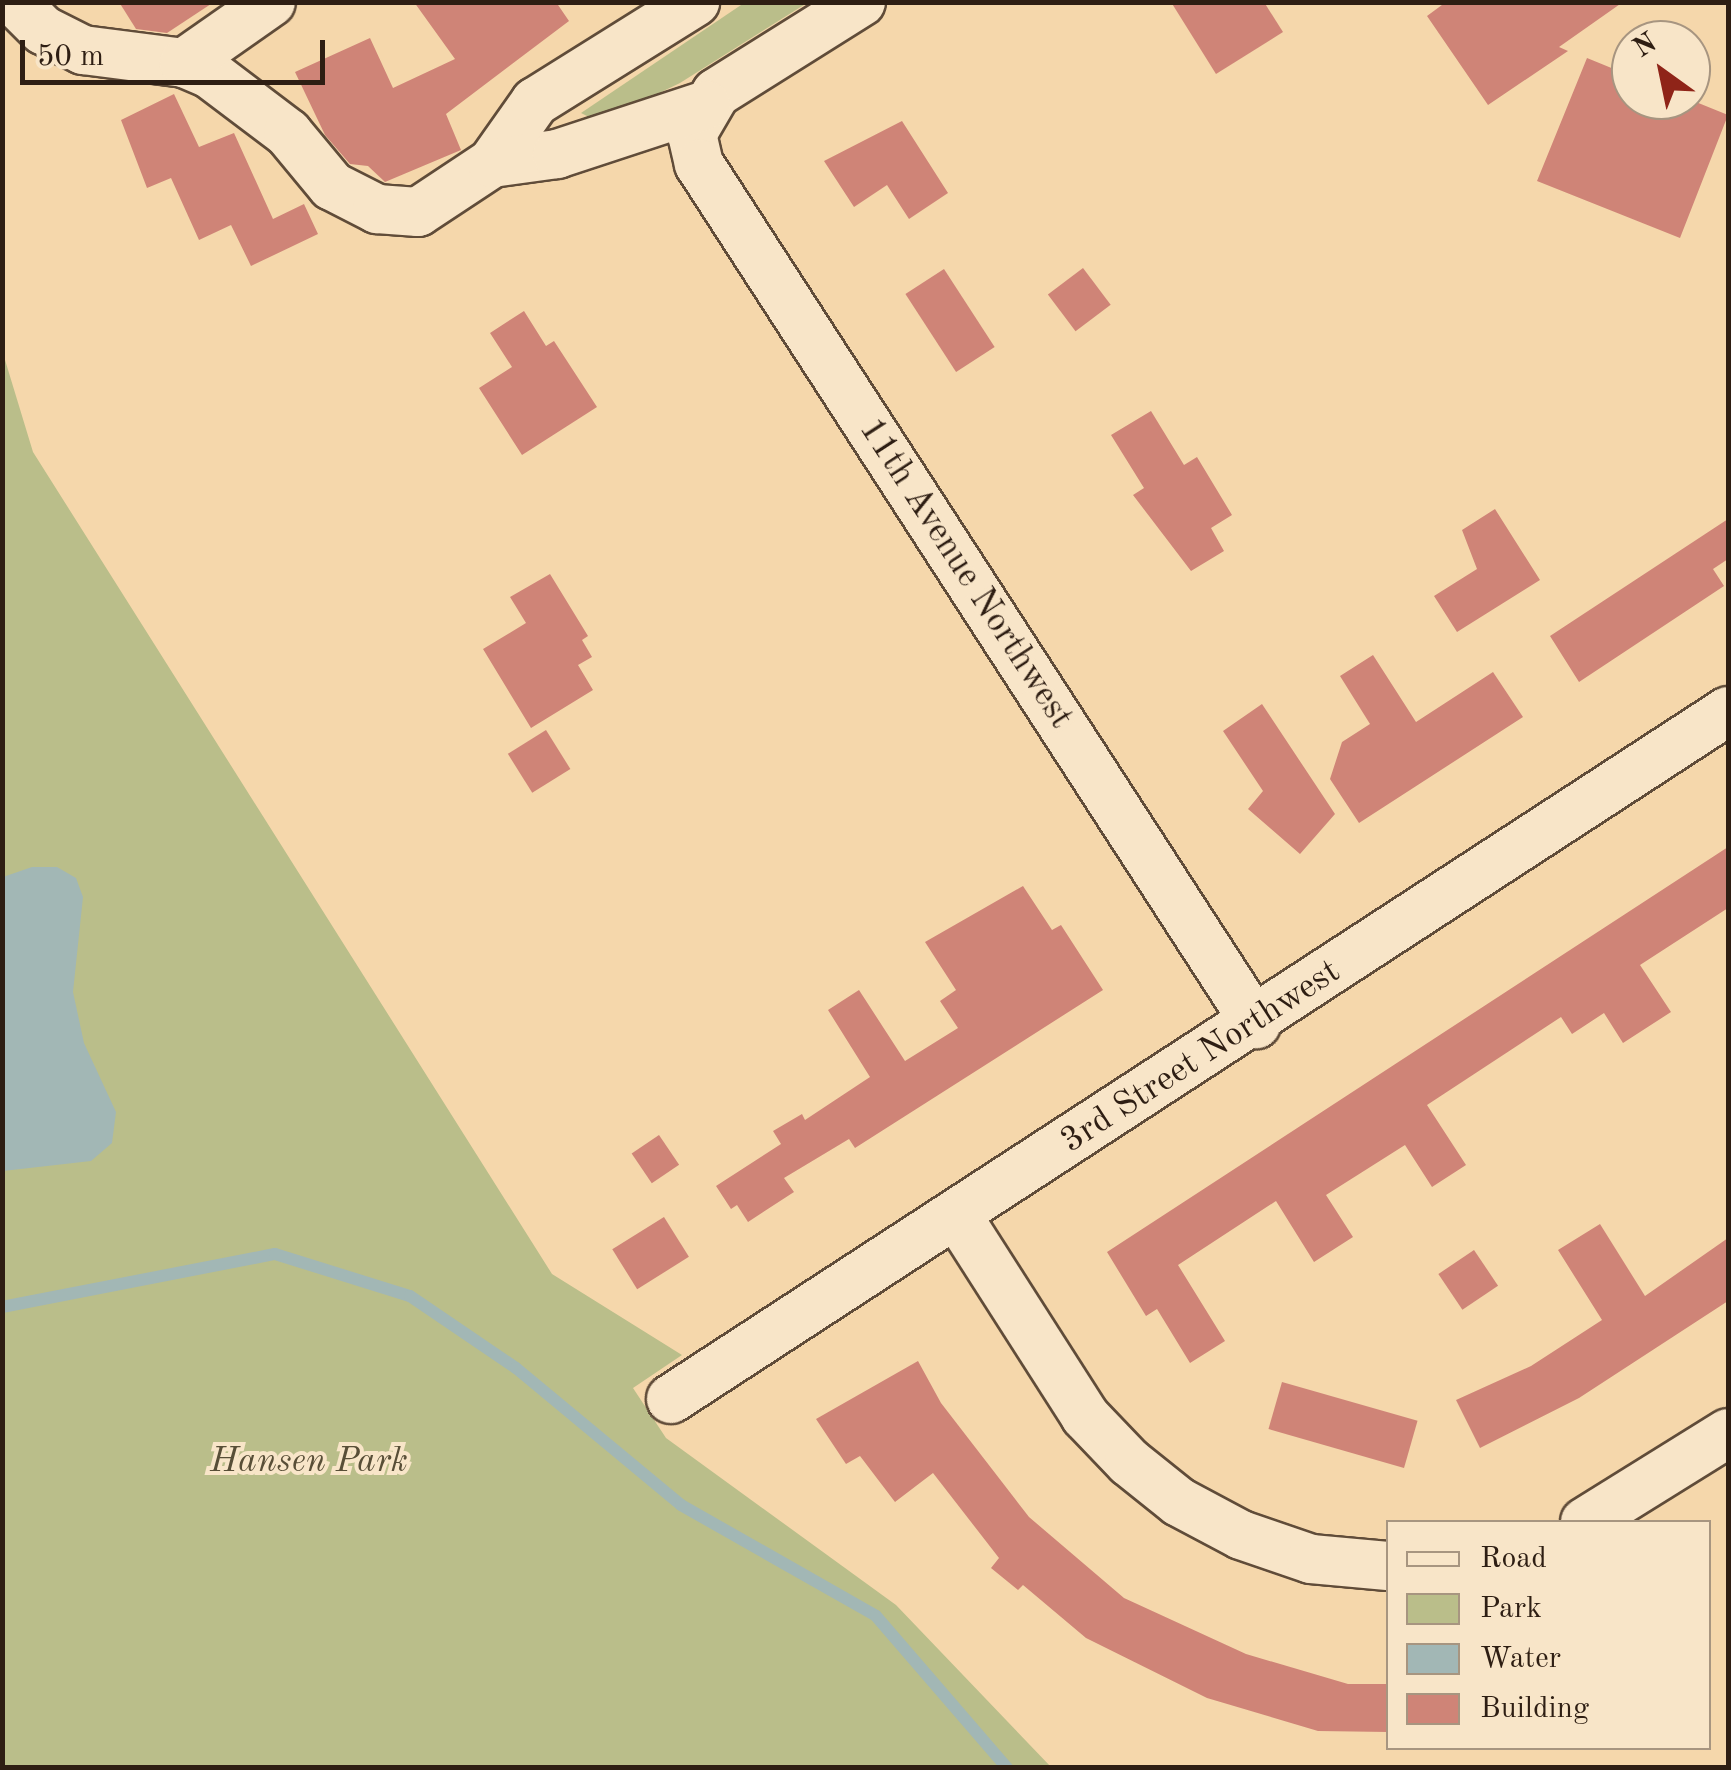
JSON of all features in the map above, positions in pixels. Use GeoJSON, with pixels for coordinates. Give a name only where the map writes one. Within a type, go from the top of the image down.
{"type":"FeatureCollection","features":[{"type":"Feature","properties":{"kind":"street"},"geometry":{"type":"LineString","coordinates":[[16,2],[43,30],[84,50],[184,63],[210,74],[288,132],[332,186],[377,209],[418,212],[492,163],[535,102],[694,2]]}},
{"type":"Feature","properties":{"kind":"street"},"geometry":{"type":"LineString","coordinates":[[184,63],[271,2]]}},
{"type":"Feature","properties":{"kind":"street"},"geometry":{"type":"LineString","coordinates":[[492,163],[556,154],[701,112],[860,2]]}},
{"type":"Feature","properties":{"kind":"street","name":"11th Avenue Northwest"},"geometry":{"type":"LineString","coordinates":[[701,112],[692,134],[699,164],[1256,1024]]}},
{"type":"Feature","properties":{"kind":"street","name":"3rd Street Northwest"},"geometry":{"type":"LineString","coordinates":[[671,1399],[1256,1024],[1728,711]]}},
{"type":"Feature","properties":{"kind":"street"},"geometry":{"type":"LineString","coordinates":[[956,1214],[1075,1401],[1128,1462],[1179,1502],[1241,1536],[1311,1558],[1386,1566]]}},
{"type":"Feature","properties":{"kind":"street"},"geometry":{"type":"LineString","coordinates":[[1589,1520],[1728,1433]]}},
{"type":"Feature","properties":{"kind":"green space"},"geometry":{"type":"Polygon","coordinates":[[[744,3],[807,3],[680,83],[599,122],[581,113],[744,3]]]}},
{"type":"Feature","properties":{"kind":"green space","name":"Hansen Park"},"geometry":{"type":"Polygon","coordinates":[[[2,350],[33,452],[552,1274],[682,1355],[633,1388],[666,1438],[896,1605],[1051,1767],[3,1767],[2,350]]]}},
{"type":"Feature","properties":{"kind":"water"},"geometry":{"type":"Polygon","coordinates":[[[32,867],[57,867],[76,878],[83,897],[73,992],[84,1043],[116,1112],[112,1143],[91,1161],[3,1171],[3,877],[32,867]]]}},
{"type":"Feature","properties":{"kind":"building"},"geometry":{"type":"Polygon","coordinates":[[[119,2],[214,2],[167,33],[136,29],[119,2]]]}},
{"type":"Feature","properties":{"kind":"building"},"geometry":{"type":"Polygon","coordinates":[[[414,2],[556,2],[569,21],[446,114],[461,150],[385,182],[368,166],[350,164],[325,135],[295,72],[370,38],[393,88],[455,59],[414,2]]]}},
{"type":"Feature","properties":{"kind":"building"},"geometry":{"type":"Polygon","coordinates":[[[1171,2],[1264,2],[1283,32],[1216,74],[1171,2]]]}},
{"type":"Feature","properties":{"kind":"building"},"geometry":{"type":"Polygon","coordinates":[[[1446,2],[1623,2],[1559,47],[1568,51],[1488,105],[1427,16],[1446,2]]]}},
{"type":"Feature","properties":{"kind":"building"},"geometry":{"type":"Polygon","coordinates":[[[1587,58],[1611,68],[1611,120],[1711,120],[1711,108],[1728,115],[1680,238],[1537,181],[1587,58]]]}},
{"type":"Feature","properties":{"kind":"building"},"geometry":{"type":"Polygon","coordinates":[[[174,94],[199,147],[234,133],[273,219],[304,204],[318,234],[251,266],[231,225],[199,240],[171,178],[147,188],[121,120],[174,94]]]}},
{"type":"Feature","properties":{"kind":"building"},"geometry":{"type":"Polygon","coordinates":[[[902,121],[948,193],[909,219],[887,185],[854,207],[824,161],[902,121]]]}},
{"type":"Feature","properties":{"kind":"building"},"geometry":{"type":"Polygon","coordinates":[[[1083,268],[1111,305],[1076,331],[1048,294],[1083,268]]]}},
{"type":"Feature","properties":{"kind":"building"},"geometry":{"type":"Polygon","coordinates":[[[944,269],[995,347],[956,372],[905,294],[944,269]]]}},
{"type":"Feature","properties":{"kind":"building"},"geometry":{"type":"Polygon","coordinates":[[[524,311],[546,346],[554,341],[597,407],[522,455],[479,388],[512,367],[490,333],[524,311]]]}},
{"type":"Feature","properties":{"kind":"building"},"geometry":{"type":"Polygon","coordinates":[[[1151,411],[1184,465],[1197,457],[1232,515],[1211,528],[1224,551],[1191,571],[1133,495],[1144,488],[1111,435],[1151,411]]]}},
{"type":"Feature","properties":{"kind":"building"},"geometry":{"type":"Polygon","coordinates":[[[1495,509],[1540,580],[1457,632],[1434,596],[1477,569],[1462,530],[1495,509]]]}},
{"type":"Feature","properties":{"kind":"building"},"geometry":{"type":"Polygon","coordinates":[[[1728,519],[1728,559],[1713,569],[1724,586],[1579,682],[1550,636],[1728,519]]]}},
{"type":"Feature","properties":{"kind":"building"},"geometry":{"type":"Polygon","coordinates":[[[550,574],[588,636],[582,640],[592,657],[578,665],[593,690],[531,728],[483,649],[526,623],[510,597],[550,574]]]}},
{"type":"Feature","properties":{"kind":"building"},"geometry":{"type":"Polygon","coordinates":[[[1373,655],[1416,722],[1493,672],[1523,717],[1359,823],[1330,779],[1342,742],[1370,724],[1340,676],[1373,655]]]}},
{"type":"Feature","properties":{"kind":"building"},"geometry":{"type":"Polygon","coordinates":[[[1262,704],[1335,814],[1300,854],[1248,809],[1263,791],[1223,731],[1262,704]]]}},
{"type":"Feature","properties":{"kind":"building"},"geometry":{"type":"Polygon","coordinates":[[[546,730],[570,769],[532,793],[508,754],[546,730]]]}},
{"type":"Feature","properties":{"kind":"building"},"geometry":{"type":"Polygon","coordinates":[[[1728,847],[1728,908],[1640,965],[1671,1012],[1623,1043],[1604,1013],[1572,1034],[1561,1017],[1427,1105],[1466,1165],[1432,1187],[1405,1145],[1326,1195],[1353,1237],[1314,1262],[1276,1201],[1178,1265],[1225,1341],[1190,1363],[1157,1309],[1146,1316],[1107,1252],[1728,847]]]}},
{"type":"Feature","properties":{"kind":"building"},"geometry":{"type":"Polygon","coordinates":[[[1023,886],[1052,930],[1061,925],[1103,990],[855,1148],[849,1139],[784,1178],[794,1192],[748,1222],[737,1205],[731,1209],[716,1186],[781,1144],[773,1131],[802,1114],[805,1120],[870,1077],[828,1010],[859,990],[905,1061],[958,1028],[940,1001],[956,990],[925,942],[1023,886]]]}},
{"type":"Feature","properties":{"kind":"building"},"geometry":{"type":"Polygon","coordinates":[[[659,1135],[679,1165],[652,1183],[632,1153],[659,1135]]]}},
{"type":"Feature","properties":{"kind":"building"},"geometry":{"type":"Polygon","coordinates":[[[664,1217],[689,1257],[637,1289],[612,1249],[664,1217]]]}},
{"type":"Feature","properties":{"kind":"building"},"geometry":{"type":"Polygon","coordinates":[[[1600,1224],[1645,1296],[1728,1238],[1728,1301],[1579,1398],[1480,1448],[1456,1400],[1531,1366],[1602,1320],[1558,1250],[1600,1224]]]}},
{"type":"Feature","properties":{"kind":"building"},"geometry":{"type":"Polygon","coordinates":[[[1474,1250],[1498,1286],[1462,1310],[1438,1274],[1474,1250]]]}},
{"type":"Feature","properties":{"kind":"building"},"geometry":{"type":"Polygon","coordinates":[[[918,1361],[941,1403],[1029,1517],[1124,1598],[1246,1654],[1348,1684],[1386,1684],[1386,1732],[1318,1731],[1207,1698],[1086,1638],[1023,1585],[1018,1590],[991,1568],[999,1558],[933,1473],[895,1502],[860,1456],[846,1464],[816,1419],[918,1361]]]}},
{"type":"Feature","properties":{"kind":"building"},"geometry":{"type":"Polygon","coordinates":[[[1282,1382],[1418,1421],[1404,1468],[1268,1429],[1282,1382]]]}},
{"type":"Feature","properties":{"kind":"waterway"},"geometry":{"type":"LineString","coordinates":[[2,1307],[275,1254],[410,1296],[516,1368],[681,1505],[876,1616],[1007,1768]]}}]}
